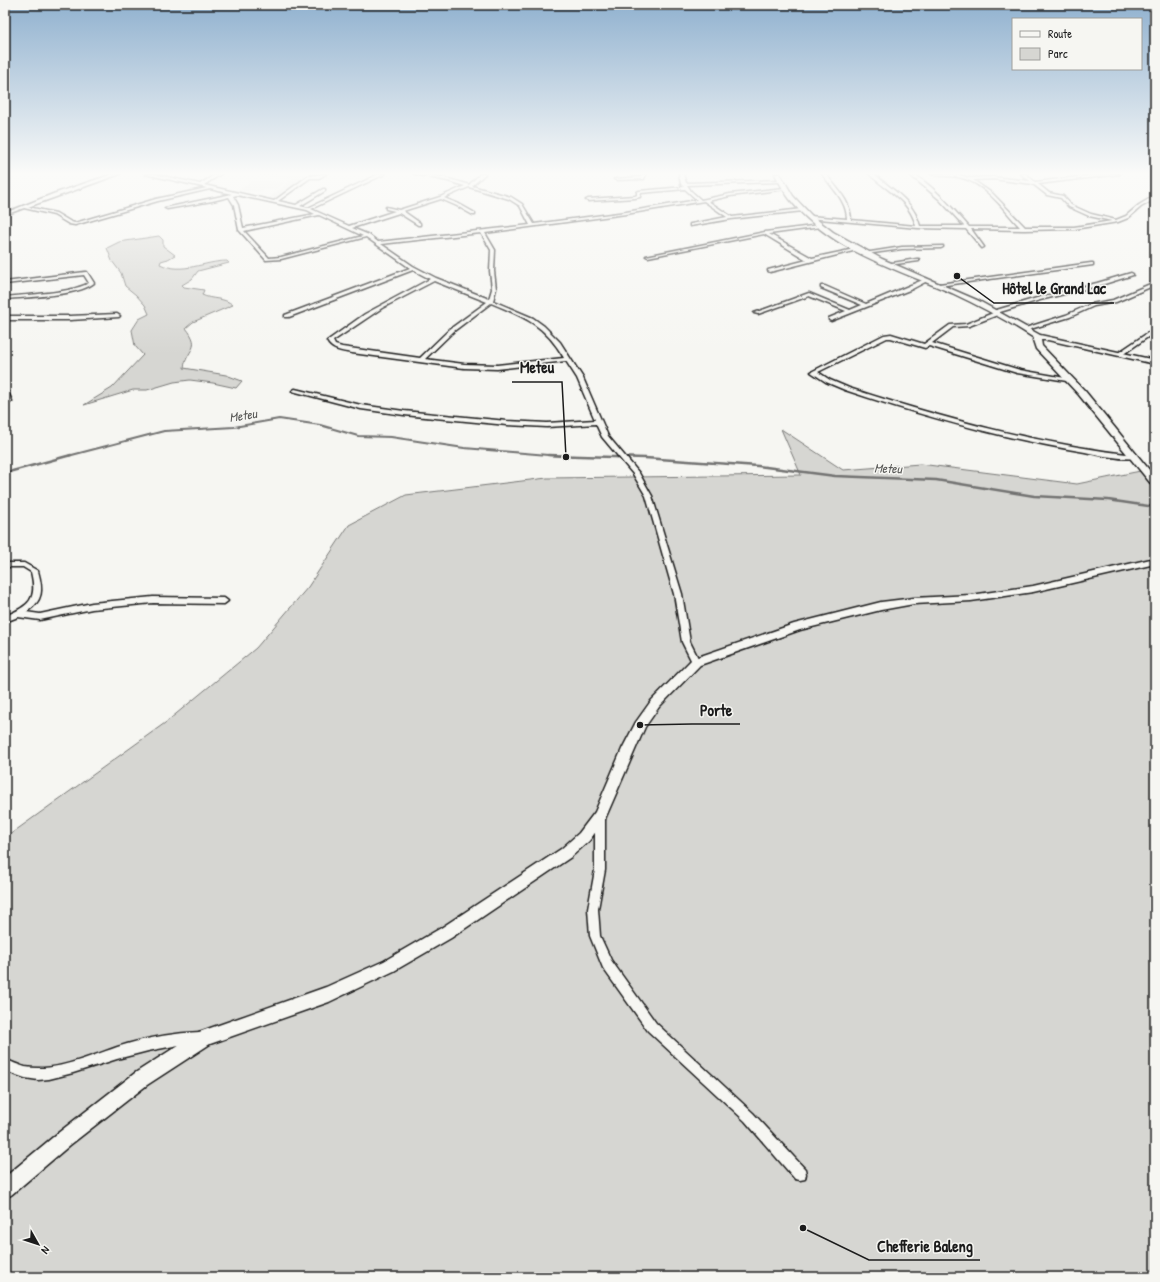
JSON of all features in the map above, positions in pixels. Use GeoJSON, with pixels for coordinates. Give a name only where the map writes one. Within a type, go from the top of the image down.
{"type":"FeatureCollection","features":[{"type":"Feature","properties":{"kind":"street"},"geometry":{"type":"LineString","coordinates":[[245,234],[268,259],[281,258],[367,236]]}},
{"type":"Feature","properties":{"kind":"street"},"geometry":{"type":"LineString","coordinates":[[363,234],[379,243],[414,268],[434,279],[531,319],[542,327],[558,343],[566,360],[580,378],[605,437],[636,473],[649,496],[678,594],[686,642],[696,662]]}},
{"type":"Feature","properties":{"kind":"street"},"geometry":{"type":"LineString","coordinates":[[379,243],[465,234]]}},
{"type":"Feature","properties":{"kind":"street"},"geometry":{"type":"LineString","coordinates":[[421,360],[452,330],[490,301],[494,289],[492,250],[483,234]]}},
{"type":"Feature","properties":{"kind":"street"},"geometry":{"type":"LineString","coordinates":[[648,256],[761,234]]}},
{"type":"Feature","properties":{"kind":"street"},"geometry":{"type":"LineString","coordinates":[[766,234],[811,260]]}},
{"type":"Feature","properties":{"kind":"street"},"geometry":{"type":"LineString","coordinates":[[833,234],[888,264],[939,285],[997,313],[1038,337],[1155,362]]}},
{"type":"Feature","properties":{"kind":"street"},"geometry":{"type":"LineString","coordinates":[[972,234],[982,247]]}},
{"type":"Feature","properties":{"kind":"street"},"geometry":{"type":"LineString","coordinates":[[866,253],[902,248],[940,247]]}},
{"type":"Feature","properties":{"kind":"street"},"geometry":{"type":"LineString","coordinates":[[770,271],[859,249]]}},
{"type":"Feature","properties":{"kind":"street"},"geometry":{"type":"LineString","coordinates":[[888,264],[917,260]]}},
{"type":"Feature","properties":{"kind":"street"},"geometry":{"type":"LineString","coordinates":[[939,285],[1091,264]]}},
{"type":"Feature","properties":{"kind":"street"},"geometry":{"type":"LineString","coordinates":[[287,316],[414,268]]}},
{"type":"Feature","properties":{"kind":"street"},"geometry":{"type":"LineString","coordinates":[[5,283],[85,273],[92,283],[87,286],[70,289],[5,298]]}},
{"type":"Feature","properties":{"kind":"street"},"geometry":{"type":"LineString","coordinates":[[1131,274],[1107,282],[1038,299],[967,324],[952,326],[923,346],[889,336],[814,372],[841,386],[865,395],[1002,433],[1038,442],[1134,457]]}},
{"type":"Feature","properties":{"kind":"street"},"geometry":{"type":"LineString","coordinates":[[434,279],[394,298],[330,341],[330,344],[334,347],[352,351],[464,366],[497,367],[566,360]]}},
{"type":"Feature","properties":{"kind":"street"},"geometry":{"type":"LineString","coordinates":[[831,318],[927,280]]}},
{"type":"Feature","properties":{"kind":"street"},"geometry":{"type":"LineString","coordinates":[[1025,329],[1068,316],[1093,305],[1114,301],[1155,283]]}},
{"type":"Feature","properties":{"kind":"street"},"geometry":{"type":"LineString","coordinates":[[823,287],[865,305]]}},
{"type":"Feature","properties":{"kind":"street"},"geometry":{"type":"LineString","coordinates":[[756,313],[809,294],[849,311]]}},
{"type":"Feature","properties":{"kind":"street"},"geometry":{"type":"LineString","coordinates":[[5,318],[116,316]]}},
{"type":"Feature","properties":{"kind":"street"},"geometry":{"type":"LineString","coordinates":[[1120,354],[1155,330]]}},
{"type":"Feature","properties":{"kind":"street"},"geometry":{"type":"LineString","coordinates":[[1038,337],[1038,347],[1071,381],[1155,483]]}},
{"type":"Feature","properties":{"kind":"street"},"geometry":{"type":"LineString","coordinates":[[928,344],[1019,372],[1071,381]]}},
{"type":"Feature","properties":{"kind":"street"},"geometry":{"type":"LineString","coordinates":[[295,391],[361,407],[410,414],[507,423],[547,425],[599,422]]}},
{"type":"Feature","properties":{"kind":"street"},"geometry":{"type":"LineString","coordinates":[[5,392],[9,401]]}},
{"type":"Feature","properties":{"kind":"street"},"geometry":{"type":"LineString","coordinates":[[5,1189],[64,1139],[141,1079],[205,1038],[329,994],[389,966],[446,933],[566,853],[584,837],[600,815],[628,749],[640,725],[660,698],[696,662],[798,627],[881,606],[914,601],[971,598],[1033,588],[1155,561]]}},
{"type":"Feature","properties":{"kind":"street"},"geometry":{"type":"LineString","coordinates":[[5,565],[24,565],[34,571],[37,582],[37,598],[32,605],[18,614],[5,619]]}},
{"type":"Feature","properties":{"kind":"street"},"geometry":{"type":"LineString","coordinates":[[18,614],[40,617],[92,606],[153,600],[224,601]]}},
{"type":"Feature","properties":{"kind":"street"},"geometry":{"type":"LineString","coordinates":[[600,815],[600,870],[593,909],[595,936],[607,964],[652,1027],[749,1117],[800,1174]]}},
{"type":"Feature","properties":{"kind":"street"},"geometry":{"type":"LineString","coordinates":[[5,1065],[29,1073],[49,1072],[87,1064],[117,1053],[159,1042],[185,1038],[205,1038]]}},
{"type":"Feature","properties":{"kind":"green space"},"geometry":{"type":"Polygon","coordinates":[[[159,236],[163,240],[163,246],[175,255],[161,261],[160,264],[169,267],[185,268],[218,262],[227,261],[229,263],[198,271],[192,279],[182,285],[184,287],[204,290],[202,295],[226,301],[233,305],[193,322],[186,328],[191,335],[193,345],[185,362],[184,368],[226,375],[242,381],[236,388],[190,380],[174,382],[147,390],[133,390],[84,405],[112,388],[143,355],[135,346],[132,330],[139,319],[149,314],[145,305],[125,286],[121,273],[112,261],[107,248],[119,242],[159,236]]]}},
{"type":"Feature","properties":{"kind":"green space"},"geometry":{"type":"Polygon","coordinates":[[[781,429],[843,470],[920,464],[1077,484],[1155,468],[1155,1277],[5,1277],[5,838],[165,723],[256,648],[308,587],[349,525],[406,495],[547,478],[801,475],[781,429]]]}},
{"type":"Feature","properties":{"kind":"waterway","name":"Meteu"},"geometry":{"type":"LineString","coordinates":[[68,456],[164,431],[234,427],[279,419],[320,425],[358,436],[391,437],[464,448],[548,455]]}},
{"type":"Feature","properties":{"kind":"waterway","name":"Meteu"},"geometry":{"type":"LineString","coordinates":[[5,473],[71,455]]}},
{"type":"Feature","properties":{"kind":"waterway","name":"Meteu"},"geometry":{"type":"LineString","coordinates":[[548,455],[645,458],[758,466],[835,476],[936,480],[1034,496],[1108,500],[1155,507]]}},
{"type":"Feature","properties":{"kind":"waterway","name":"Meteu"},"geometry":{"type":"LineString","coordinates":[[548,455],[560,456]]}},
{"type":"Feature","properties":{"kind":"place","name":"Hôtel le Grand Lac"},"geometry":{"type":"Point","coordinates":[957,276]}},
{"type":"Feature","properties":{"kind":"place","name":"Meteu"},"geometry":{"type":"Point","coordinates":[566,457]}},
{"type":"Feature","properties":{"kind":"place","name":"Porte"},"geometry":{"type":"Point","coordinates":[640,725]}},
{"type":"Feature","properties":{"kind":"place","name":"Chefferie Baleng"},"geometry":{"type":"Point","coordinates":[803,1228]}}]}
